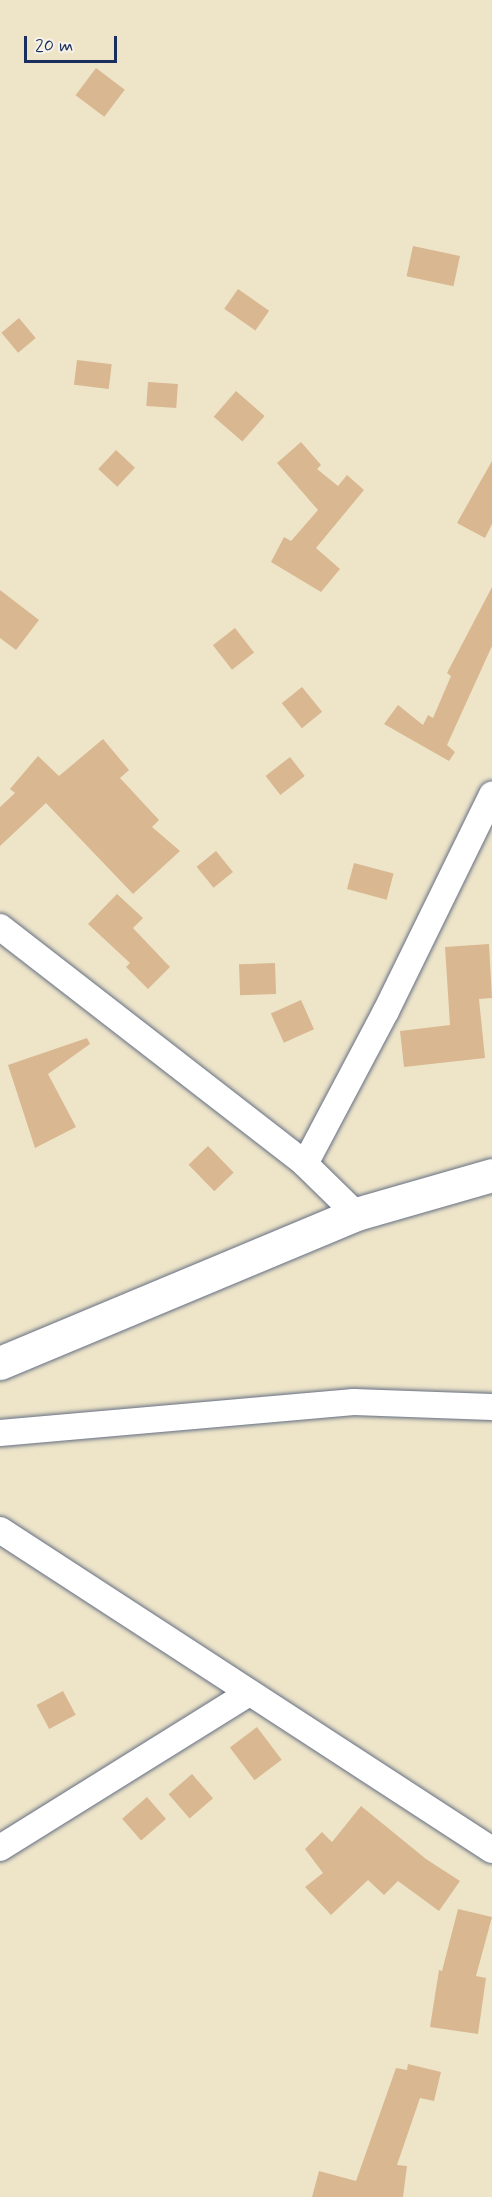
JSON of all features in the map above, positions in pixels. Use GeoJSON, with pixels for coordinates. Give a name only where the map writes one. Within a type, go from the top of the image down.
{"type":"FeatureCollection","features":[{"type":"Feature","properties":{"kind":"main road"},"geometry":{"type":"LineString","coordinates":[[0,1362],[356,1214],[492,1175]]}},
{"type":"Feature","properties":{"kind":"street"},"geometry":{"type":"LineString","coordinates":[[305,1164],[386,1011],[492,795]]}},
{"type":"Feature","properties":{"kind":"street"},"geometry":{"type":"LineString","coordinates":[[0,927],[305,1164],[356,1214]]}},
{"type":"Feature","properties":{"kind":"street"},"geometry":{"type":"LineString","coordinates":[[0,1433],[354,1402],[492,1407]]}},
{"type":"Feature","properties":{"kind":"street"},"geometry":{"type":"LineString","coordinates":[[0,1530],[492,1850]]}},
{"type":"Feature","properties":{"kind":"street"},"geometry":{"type":"LineString","coordinates":[[0,1848],[249,1694]]}},
{"type":"Feature","properties":{"kind":"building"},"geometry":{"type":"Polygon","coordinates":[[[96,68],[125,90],[104,117],[76,95],[96,68]]]}},
{"type":"Feature","properties":{"kind":"building"},"geometry":{"type":"Polygon","coordinates":[[[413,246],[460,256],[454,286],[407,276],[413,246]]]}},
{"type":"Feature","properties":{"kind":"building"},"geometry":{"type":"Polygon","coordinates":[[[238,289],[269,311],[255,330],[224,309],[238,289]]]}},
{"type":"Feature","properties":{"kind":"building"},"geometry":{"type":"Polygon","coordinates":[[[19,318],[36,338],[18,353],[1,333],[19,318]]]}},
{"type":"Feature","properties":{"kind":"building"},"geometry":{"type":"Polygon","coordinates":[[[77,360],[112,364],[109,389],[74,385],[77,360]]]}},
{"type":"Feature","properties":{"kind":"building"},"geometry":{"type":"Polygon","coordinates":[[[148,382],[178,384],[176,408],[146,406],[148,382]]]}},
{"type":"Feature","properties":{"kind":"building"},"geometry":{"type":"Polygon","coordinates":[[[236,391],[265,416],[242,442],[214,417],[236,391]]]}},
{"type":"Feature","properties":{"kind":"building"},"geometry":{"type":"Polygon","coordinates":[[[301,442],[321,465],[317,469],[338,486],[347,475],[364,490],[316,548],[340,569],[321,592],[271,562],[284,537],[291,541],[318,510],[277,463],[301,442]]]}},
{"type":"Feature","properties":{"kind":"building"},"geometry":{"type":"Polygon","coordinates":[[[116,450],[135,468],[117,487],[98,469],[116,450]]]}},
{"type":"Feature","properties":{"kind":"building"},"geometry":{"type":"Polygon","coordinates":[[[492,461],[492,524],[485,538],[457,523],[492,461]]]}},
{"type":"Feature","properties":{"kind":"building"},"geometry":{"type":"Polygon","coordinates":[[[492,587],[492,646],[447,745],[455,752],[449,761],[384,724],[398,705],[423,725],[428,715],[433,718],[451,676],[447,673],[492,587]]]}},
{"type":"Feature","properties":{"kind":"building"},"geometry":{"type":"Polygon","coordinates":[[[0,590],[39,620],[16,650],[0,638],[0,590]]]}},
{"type":"Feature","properties":{"kind":"building"},"geometry":{"type":"Polygon","coordinates":[[[235,628],[254,652],[232,670],[213,645],[235,628]]]}},
{"type":"Feature","properties":{"kind":"building"},"geometry":{"type":"Polygon","coordinates":[[[302,687],[322,712],[302,728],[282,703],[302,687]]]}},
{"type":"Feature","properties":{"kind":"building"},"geometry":{"type":"Polygon","coordinates":[[[103,739],[129,770],[120,778],[159,820],[152,827],[180,851],[133,894],[46,803],[0,846],[0,807],[15,793],[10,789],[38,756],[59,776],[103,739]]]}},
{"type":"Feature","properties":{"kind":"building"},"geometry":{"type":"Polygon","coordinates":[[[290,757],[305,776],[280,795],[266,776],[290,757]]]}},
{"type":"Feature","properties":{"kind":"building"},"geometry":{"type":"Polygon","coordinates":[[[216,851],[233,872],[214,888],[197,867],[216,851]]]}},
{"type":"Feature","properties":{"kind":"building"},"geometry":{"type":"Polygon","coordinates":[[[354,863],[394,874],[387,900],[347,889],[354,863]]]}},
{"type":"Feature","properties":{"kind":"building"},"geometry":{"type":"Polygon","coordinates":[[[117,894],[143,918],[133,928],[170,967],[148,989],[126,967],[130,963],[88,924],[117,894]]]}},
{"type":"Feature","properties":{"kind":"building"},"geometry":{"type":"Polygon","coordinates":[[[489,944],[492,998],[479,999],[485,1058],[404,1067],[400,1031],[450,1025],[445,947],[489,944]]]}},
{"type":"Feature","properties":{"kind":"building"},"geometry":{"type":"Polygon","coordinates":[[[275,963],[276,994],[240,995],[239,964],[275,963]]]}},
{"type":"Feature","properties":{"kind":"building"},"geometry":{"type":"Polygon","coordinates":[[[301,1000],[314,1029],[284,1043],[271,1013],[301,1000]]]}},
{"type":"Feature","properties":{"kind":"building"},"geometry":{"type":"Polygon","coordinates":[[[87,1038],[90,1044],[48,1074],[76,1127],[35,1148],[8,1065],[87,1038]]]}},
{"type":"Feature","properties":{"kind":"building"},"geometry":{"type":"Polygon","coordinates":[[[208,1146],[234,1173],[214,1191],[189,1165],[208,1146]]]}},
{"type":"Feature","properties":{"kind":"building"},"geometry":{"type":"Polygon","coordinates":[[[63,1691],[76,1715],[49,1729],[37,1705],[63,1691]]]}},
{"type":"Feature","properties":{"kind":"building"},"geometry":{"type":"Polygon","coordinates":[[[257,1727],[282,1760],[255,1780],[230,1747],[257,1727]]]}},
{"type":"Feature","properties":{"kind":"building"},"geometry":{"type":"Polygon","coordinates":[[[192,1774],[213,1798],[190,1818],[169,1794],[192,1774]]]}},
{"type":"Feature","properties":{"kind":"building"},"geometry":{"type":"Polygon","coordinates":[[[147,1797],[166,1819],[141,1841],[122,1819],[147,1797]]]}},
{"type":"Feature","properties":{"kind":"building"},"geometry":{"type":"Polygon","coordinates":[[[361,1806],[426,1859],[460,1881],[439,1911],[398,1881],[384,1895],[368,1880],[331,1915],[305,1887],[323,1873],[305,1849],[322,1832],[332,1842],[361,1806]]]}},
{"type":"Feature","properties":{"kind":"building"},"geometry":{"type":"Polygon","coordinates":[[[458,1909],[492,1917],[476,1976],[486,1978],[478,2034],[430,2027],[439,1970],[442,1971],[458,1909]]]}},
{"type":"Feature","properties":{"kind":"building"},"geometry":{"type":"Polygon","coordinates":[[[408,2064],[441,2072],[434,2101],[420,2098],[397,2165],[407,2166],[403,2197],[312,2197],[319,2171],[356,2181],[396,2068],[407,2070],[408,2064]]]}}]}
